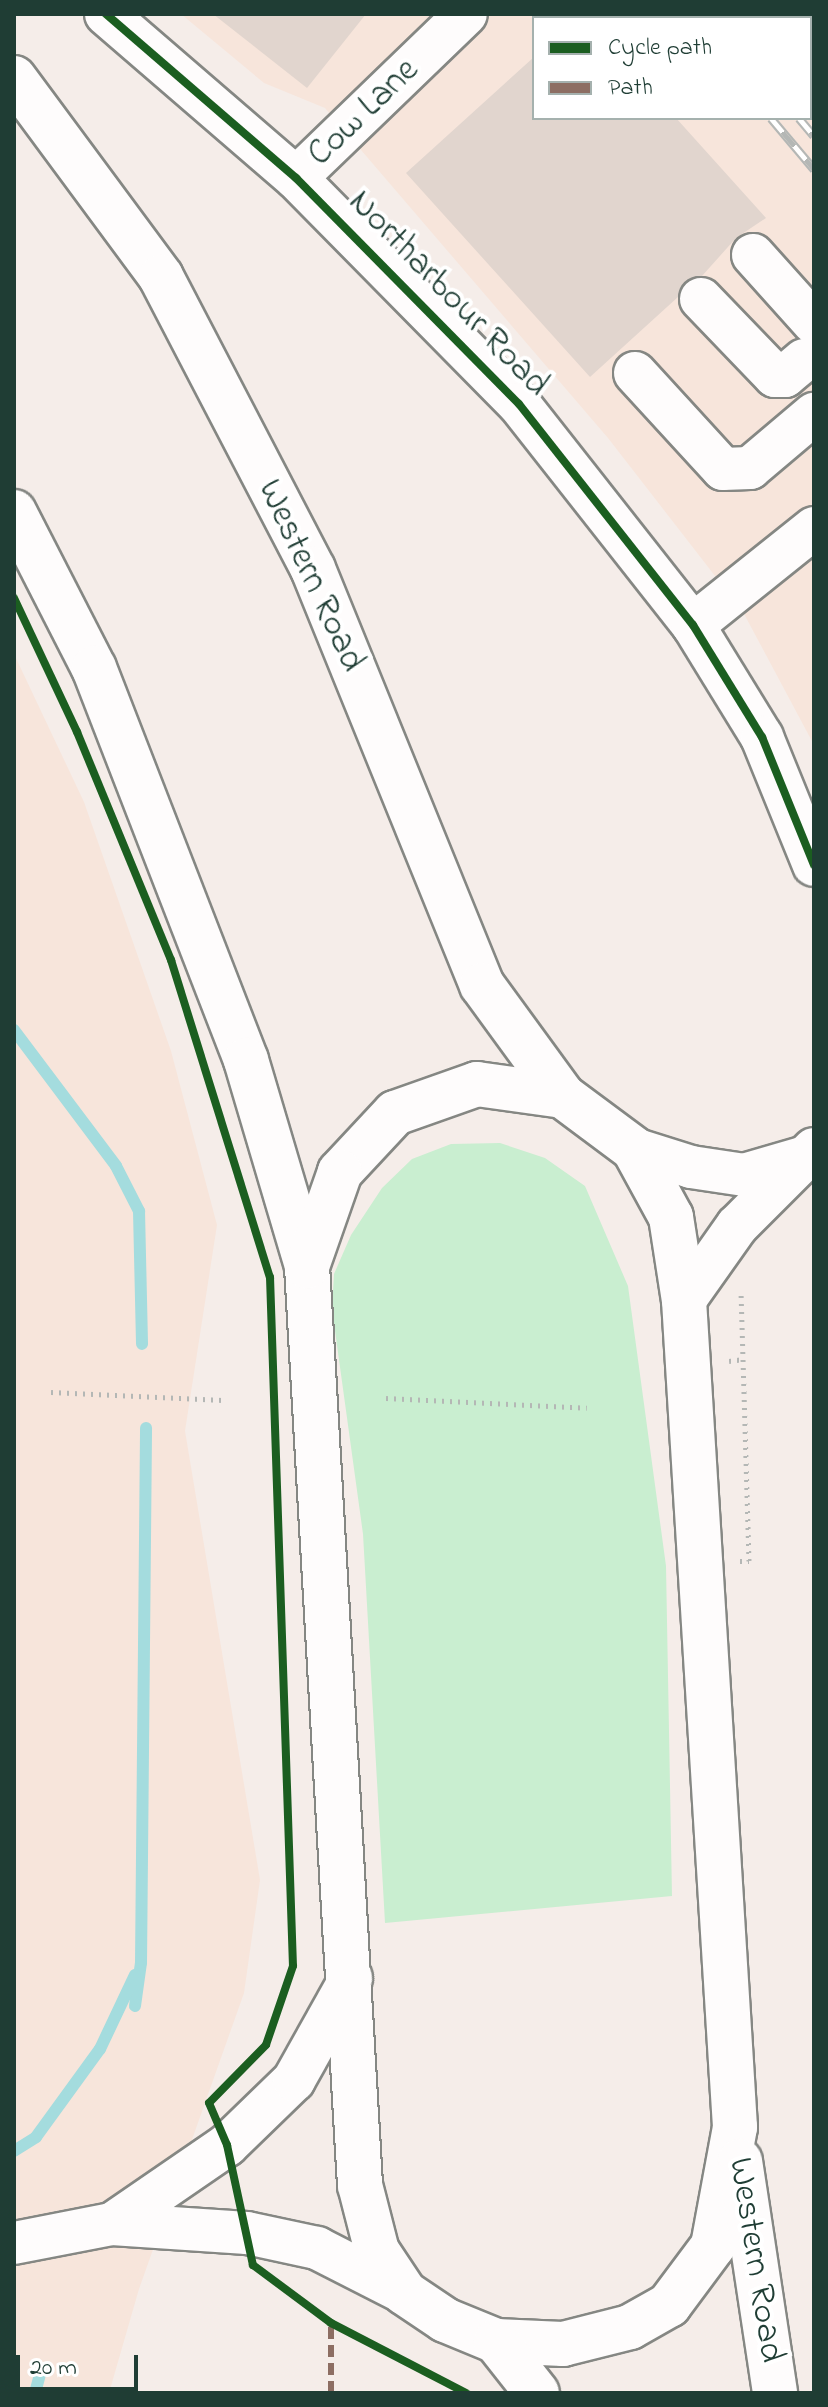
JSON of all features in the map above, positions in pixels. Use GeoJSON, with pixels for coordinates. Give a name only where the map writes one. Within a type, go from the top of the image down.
{"type":"FeatureCollection","features":[{"type":"Feature","properties":{"kind":"main road","name":"Western Road"},"geometry":{"type":"LineString","coordinates":[[14,78],[161,277],[313,569],[482,985],[563,1096]]}},
{"type":"Feature","properties":{"kind":"main road"},"geometry":{"type":"LineString","coordinates":[[14,512],[94,668],[246,1060],[307,1266],[351,1978],[360,2185],[377,2251],[405,2293],[445,2320],[496,2341],[563,2344],[630,2327],[669,2305],[713,2246],[735,2127],[684,1301],[671,1217],[634,1149],[563,1096],[477,1084],[395,1113],[340,1172],[307,1266]]}},
{"type":"Feature","properties":{"kind":"main road","name":"Western Road"},"geometry":{"type":"LineString","coordinates":[[735,2127],[775,2393]]}},
{"type":"Feature","properties":{"kind":"main road"},"geometry":{"type":"LineString","coordinates":[[496,2341],[537,2393]]}},
{"type":"Feature","properties":{"kind":"street","name":"Northarbour Road"},"geometry":{"type":"LineString","coordinates":[[106,14],[296,178],[519,404],[693,625],[762,737],[814,865]]}},
{"type":"Feature","properties":{"kind":"street","name":"Cow Lane"},"geometry":{"type":"LineString","coordinates":[[296,178],[466,14]]}},
{"type":"Feature","properties":{"kind":"street"},"geometry":{"type":"LineString","coordinates":[[701,299],[775,376],[785,376],[811,351],[753,255]]}},
{"type":"Feature","properties":{"kind":"street"},"geometry":{"type":"LineString","coordinates":[[635,373],[723,469],[750,468],[814,414]]}},
{"type":"Feature","properties":{"kind":"street"},"geometry":{"type":"LineString","coordinates":[[693,625],[814,528]]}},
{"type":"Feature","properties":{"kind":"street"},"geometry":{"type":"LineString","coordinates":[[634,1149],[691,1167],[744,1175],[808,1153]]}},
{"type":"Feature","properties":{"kind":"street"},"geometry":{"type":"LineString","coordinates":[[684,1301],[737,1226],[808,1153]]}},
{"type":"Feature","properties":{"kind":"street"},"geometry":{"type":"LineString","coordinates":[[112,2224],[227,2145],[294,2080],[351,1978]]}},
{"type":"Feature","properties":{"kind":"street"},"geometry":{"type":"LineString","coordinates":[[14,2243],[112,2224],[247,2233],[317,2248],[405,2293]]}},
{"type":"Feature","properties":{"kind":"path"},"geometry":{"type":"LineString","coordinates":[[744,1359],[746,1406]]}},
{"type":"Feature","properties":{"kind":"path"},"geometry":{"type":"LineString","coordinates":[[51,1392],[223,1400]]}},
{"type":"Feature","properties":{"kind":"path"},"geometry":{"type":"LineString","coordinates":[[386,1398],[587,1408]]}},
{"type":"Feature","properties":{"kind":"shaded area"},"geometry":{"type":"Polygon","coordinates":[[[181,14],[781,14],[782,16],[532,16],[532,120],[812,120],[812,52],[814,55],[814,745],[743,612],[608,438],[325,108],[264,83],[181,14]]]}},
{"type":"Feature","properties":{"kind":"shaded area"},"geometry":{"type":"Polygon","coordinates":[[[14,654],[84,802],[171,1051],[217,1225],[185,1431],[260,1880],[244,1993],[139,2289],[109,2393],[14,2393],[14,654]]]}},
{"type":"Feature","properties":{"kind":"green space"},"geometry":{"type":"Polygon","coordinates":[[[500,1143],[545,1158],[585,1186],[628,1286],[666,1566],[672,1896],[385,1923],[363,1534],[332,1309],[334,1274],[351,1235],[382,1188],[412,1159],[451,1144],[500,1143]]]}},
{"type":"Feature","properties":{"kind":"building"},"geometry":{"type":"Polygon","coordinates":[[[213,14],[366,14],[307,88],[213,14]]]}},
{"type":"Feature","properties":{"kind":"building"},"geometry":{"type":"Polygon","coordinates":[[[532,59],[532,120],[678,120],[766,218],[736,238],[702,276],[685,281],[678,297],[590,377],[406,173],[532,59]]]}},
{"type":"Feature","properties":{"kind":"waterway"},"geometry":{"type":"LineString","coordinates":[[14,1030],[116,1166],[139,1211],[142,1344]]}},
{"type":"Feature","properties":{"kind":"waterway"},"geometry":{"type":"LineString","coordinates":[[135,2006],[141,1963],[146,1428]]}},
{"type":"Feature","properties":{"kind":"waterway"},"geometry":{"type":"LineString","coordinates":[[14,2151],[36,2137],[100,2049],[135,1975]]}},
{"type":"Feature","properties":{"kind":"waterway"},"geometry":{"type":"LineString","coordinates":[[35,2393],[41,2371]]}},
{"type":"Feature","properties":{"kind":"railway"},"geometry":{"type":"LineString","coordinates":[[773,120],[814,169]]}},
{"type":"Feature","properties":{"kind":"railway"},"geometry":{"type":"LineString","coordinates":[[801,120],[814,136]]}},
{"type":"Feature","properties":{"kind":"marked path"},"geometry":{"type":"LineString","coordinates":[[331,2323],[331,2393]]}},
{"type":"Feature","properties":{"kind":"cycle path"},"geometry":{"type":"LineString","coordinates":[[106,14],[296,178],[519,404],[693,625],[762,737],[814,865]]}},
{"type":"Feature","properties":{"kind":"cycle path"},"geometry":{"type":"LineString","coordinates":[[14,598],[77,732],[171,960],[270,1277],[293,1966],[266,2045],[209,2103],[227,2145],[253,2265],[331,2323],[466,2393]]}}]}
